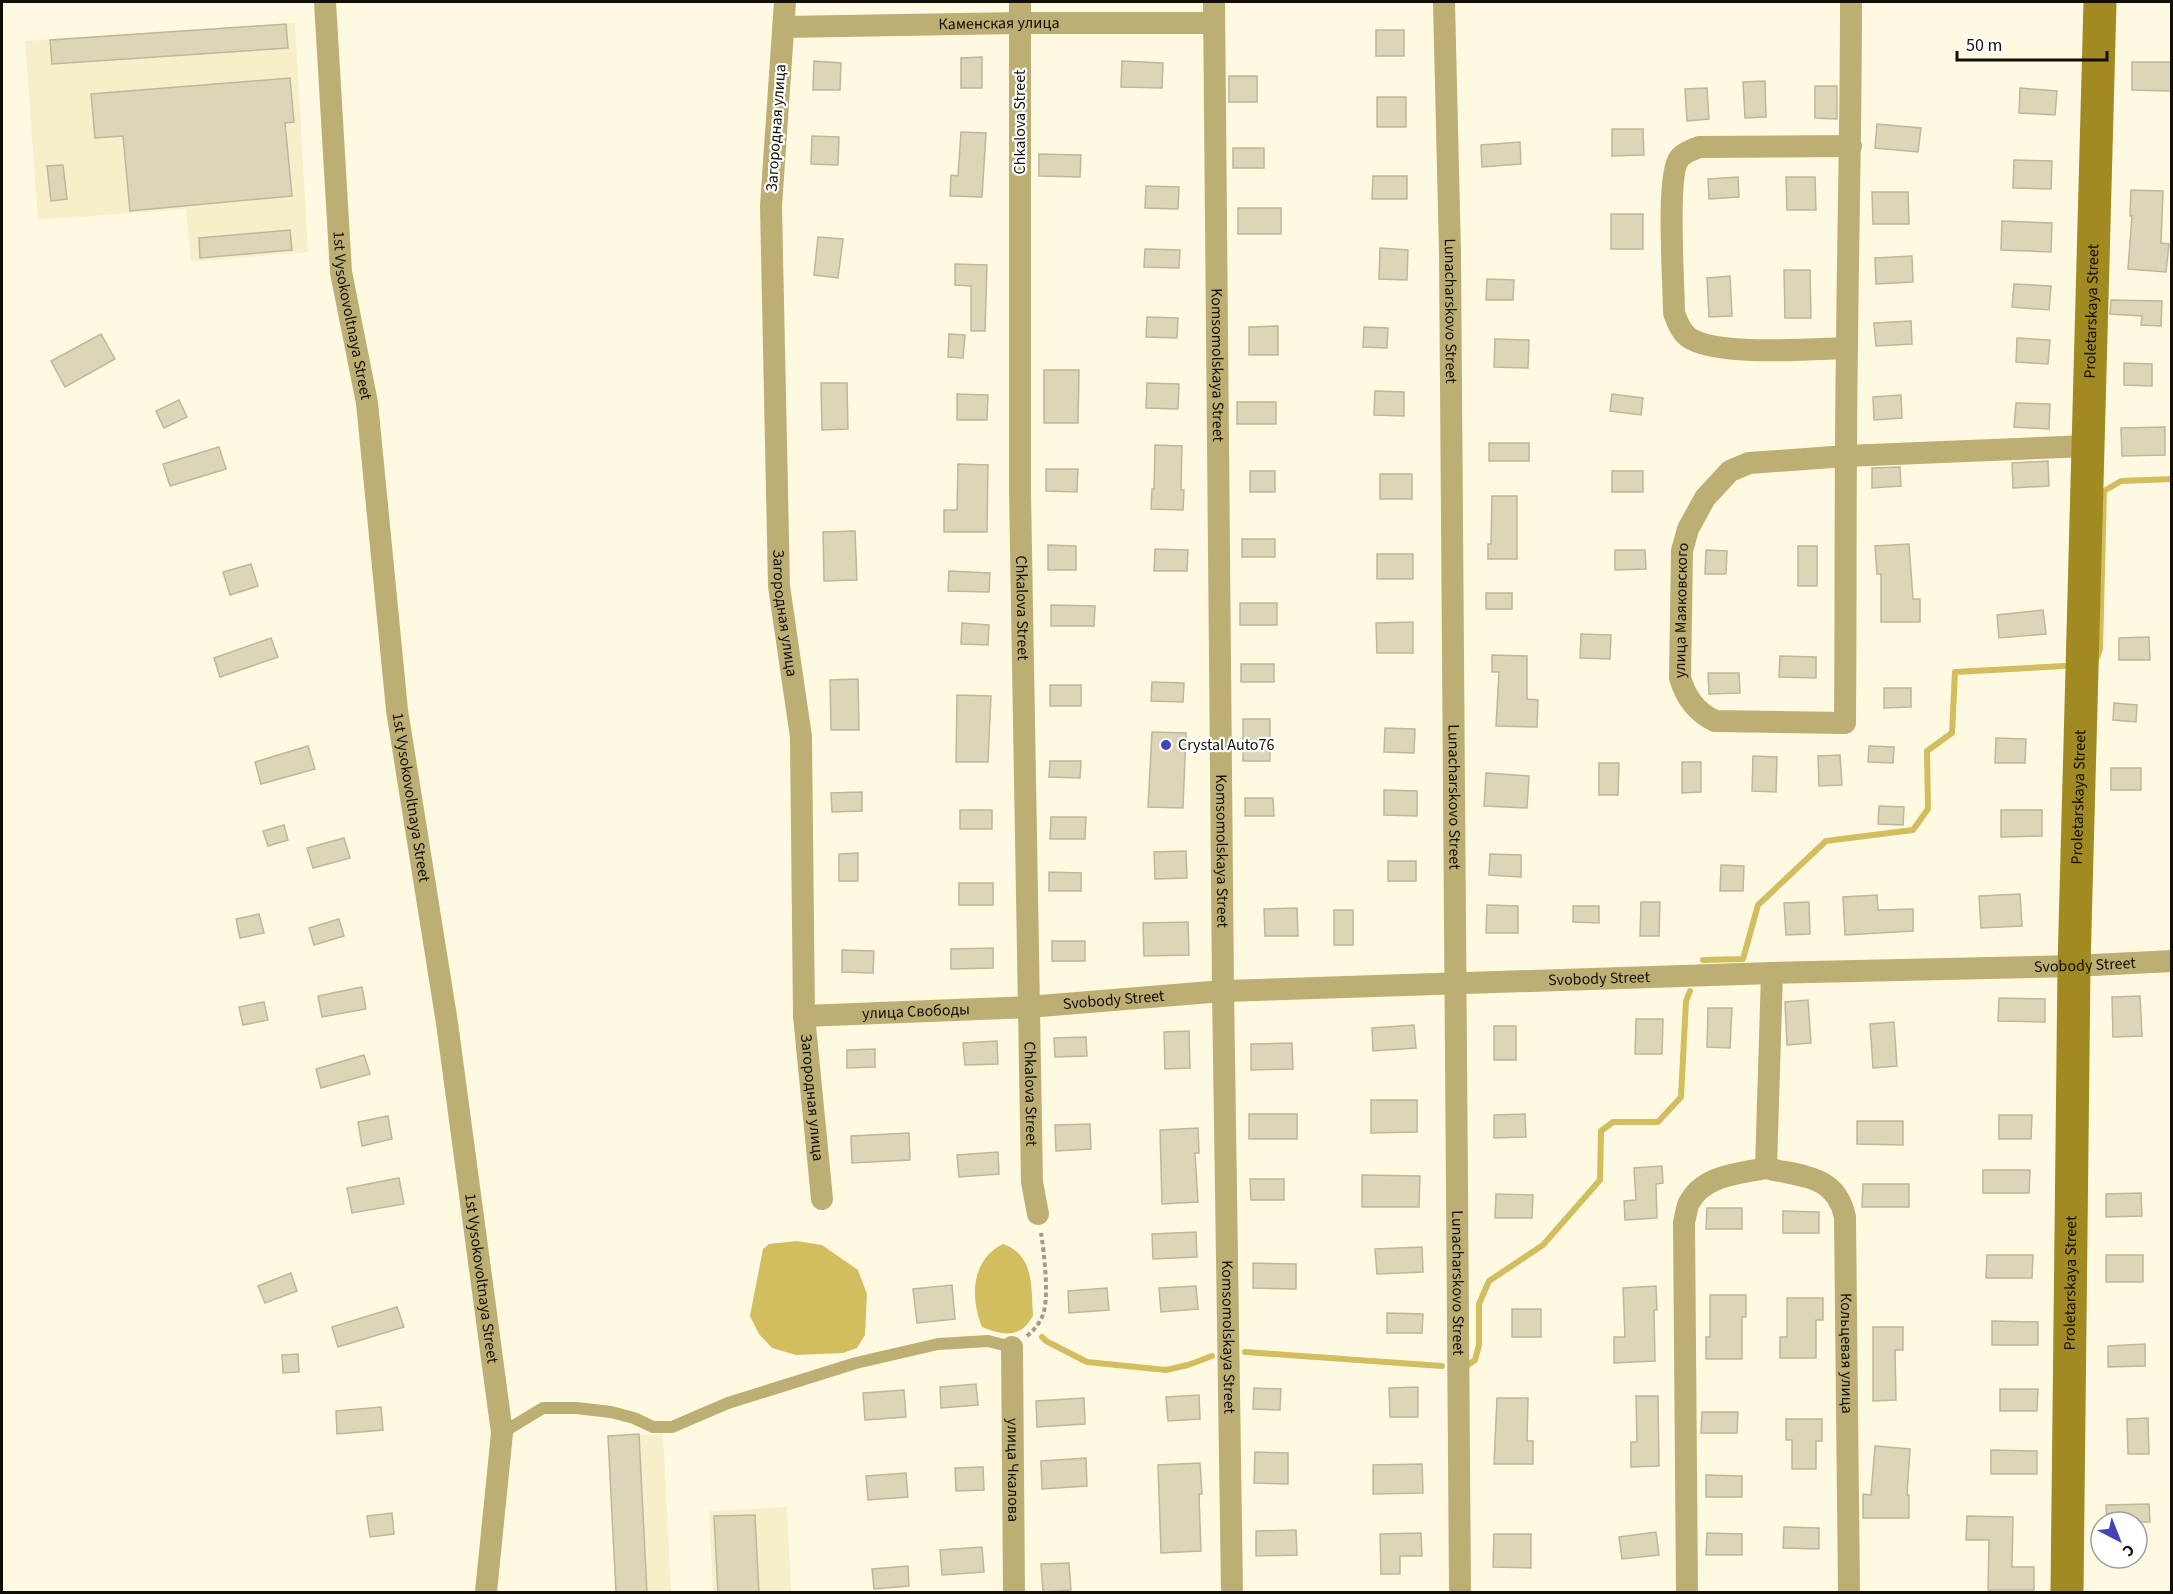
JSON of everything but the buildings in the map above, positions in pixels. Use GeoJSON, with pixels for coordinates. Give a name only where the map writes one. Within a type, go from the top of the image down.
{"type":"FeatureCollection","features":[{"type":"Feature","properties":{"kind":"main road","name":"Proletarskaya Street"},"geometry":{"type":"LineString","coordinates":[[2067,1593],[2074,966],[2100,2]]}},
{"type":"Feature","properties":{"kind":"street","name":"1st Vysokovoltnaya Street"},"geometry":{"type":"LineString","coordinates":[[325,2],[341,272],[367,403],[397,710],[447,1023],[502,1433],[486,1593]]}},
{"type":"Feature","properties":{"kind":"street","name":"Загородная улица"},"geometry":{"type":"LineString","coordinates":[[785,2],[771,206],[779,586],[801,737],[804,1016],[822,1199]]}},
{"type":"Feature","properties":{"kind":"street","name":"Lunacharskovo Street"},"geometry":{"type":"LineString","coordinates":[[1444,2],[1450,265],[1460,1593]]}},
{"type":"Feature","properties":{"kind":"street","name":"улица Маяковского"},"geometry":{"type":"LineString","coordinates":[[1851,2],[1846,456],[1845,723],[1715,721],[1703,715],[1684,693],[1680,678],[1683,551],[1688,530],[1705,498],[1730,471],[1749,463],[1846,456],[2088,446]]}},
{"type":"Feature","properties":{"kind":"street","name":"Каменская улица"},"geometry":{"type":"LineString","coordinates":[[783,27],[1020,12],[1214,12]]}},
{"type":"Feature","properties":{"kind":"street","name":"Chkalova Street"},"geometry":{"type":"LineString","coordinates":[[1020,12],[1020,492],[1032,1182],[1038,1214]]}},
{"type":"Feature","properties":{"kind":"street","name":"Komsomolskaya Street"},"geometry":{"type":"LineString","coordinates":[[1214,12],[1223,991],[1232,1593]]}},
{"type":"Feature","properties":{"kind":"street"},"geometry":{"type":"LineString","coordinates":[[1847,348],[1759,350],[1714,346],[1690,338],[1679,328],[1674,313],[1671,182],[1679,159],[1688,151],[1699,147],[1851,146]]}},
{"type":"Feature","properties":{"kind":"street","name":"Svobody Street"},"geometry":{"type":"LineString","coordinates":[[1028,1007],[1223,991],[1772,973],[2074,966],[2172,961]]}},
{"type":"Feature","properties":{"kind":"street"},"geometry":{"type":"LineString","coordinates":[[1766,1168],[1772,973]]}},
{"type":"Feature","properties":{"kind":"street","name":"улица Свободы"},"geometry":{"type":"LineString","coordinates":[[804,1016],[1028,1007]]}},
{"type":"Feature","properties":{"kind":"street","name":"Кольцевая улица"},"geometry":{"type":"LineString","coordinates":[[1687,1593],[1684,1222],[1688,1204],[1708,1183],[1721,1177],[1766,1168],[1822,1181],[1835,1191],[1842,1203],[1845,1217],[1849,1593]]}},
{"type":"Feature","properties":{"kind":"street","name":"улица Чкалова"},"geometry":{"type":"LineString","coordinates":[[1012,1347],[1014,1593]]}},
{"type":"Feature","properties":{"kind":"lane"},"geometry":{"type":"LineString","coordinates":[[502,1433],[543,1408],[576,1408],[611,1412],[634,1418],[653,1427],[672,1427],[728,1403],[866,1360],[938,1344],[987,1341],[1012,1347]]}},
{"type":"Feature","properties":{"kind":"path"},"geometry":{"type":"LineString","coordinates":[[1012,1347],[1033,1331],[1043,1315],[1046,1262],[1038,1214]]}},
{"type":"Feature","properties":{"kind":"shaded area"},"geometry":{"type":"Polygon","coordinates":[[[295,23],[308,252],[191,262],[186,209],[38,220],[25,41],[295,23]]]}},
{"type":"Feature","properties":{"kind":"shaded area"},"geometry":{"type":"Polygon","coordinates":[[[797,1241],[822,1245],[858,1270],[867,1294],[865,1335],[857,1348],[843,1353],[796,1355],[772,1348],[759,1334],[750,1316],[763,1249],[769,1244],[797,1241]]]}},
{"type":"Feature","properties":{"kind":"shaded area"},"geometry":{"type":"Polygon","coordinates":[[[1003,1244],[1021,1256],[1026,1264],[1031,1284],[1033,1316],[1023,1328],[1011,1333],[997,1332],[982,1327],[976,1304],[976,1280],[979,1269],[992,1251],[1003,1244]]]}},
{"type":"Feature","properties":{"kind":"shaded area"},"geometry":{"type":"Polygon","coordinates":[[[663,1434],[671,1592],[616,1592],[608,1436],[663,1434]]]}},
{"type":"Feature","properties":{"kind":"shaded area"},"geometry":{"type":"Polygon","coordinates":[[[787,1507],[791,1592],[713,1592],[709,1511],[787,1507]]]}},
{"type":"Feature","properties":{"kind":"waterway"},"geometry":{"type":"LineString","coordinates":[[2097,658],[2100,649],[2104,491],[2121,481],[2172,479]]}},
{"type":"Feature","properties":{"kind":"waterway"},"geometry":{"type":"LineString","coordinates":[[1703,960],[1743,959],[1758,905],[1826,841],[1913,830],[1928,809],[1927,751],[1952,733],[1955,672],[2064,666]]}},
{"type":"Feature","properties":{"kind":"waterway"},"geometry":{"type":"LineString","coordinates":[[1465,1367],[1475,1360],[1479,1345],[1479,1304],[1489,1281],[1543,1245],[1600,1180],[1601,1131],[1613,1122],[1658,1122],[1681,1097],[1686,1001],[1690,991]]}},
{"type":"Feature","properties":{"kind":"waterway"},"geometry":{"type":"LineString","coordinates":[[1042,1337],[1087,1362],[1166,1370],[1212,1356]]}},
{"type":"Feature","properties":{"kind":"waterway"},"geometry":{"type":"LineString","coordinates":[[1245,1352],[1442,1366]]}},
{"type":"Feature","properties":{"kind":"place","name":"Crystal Auto76"},"geometry":{"type":"Point","coordinates":[1166,745]}}]}
